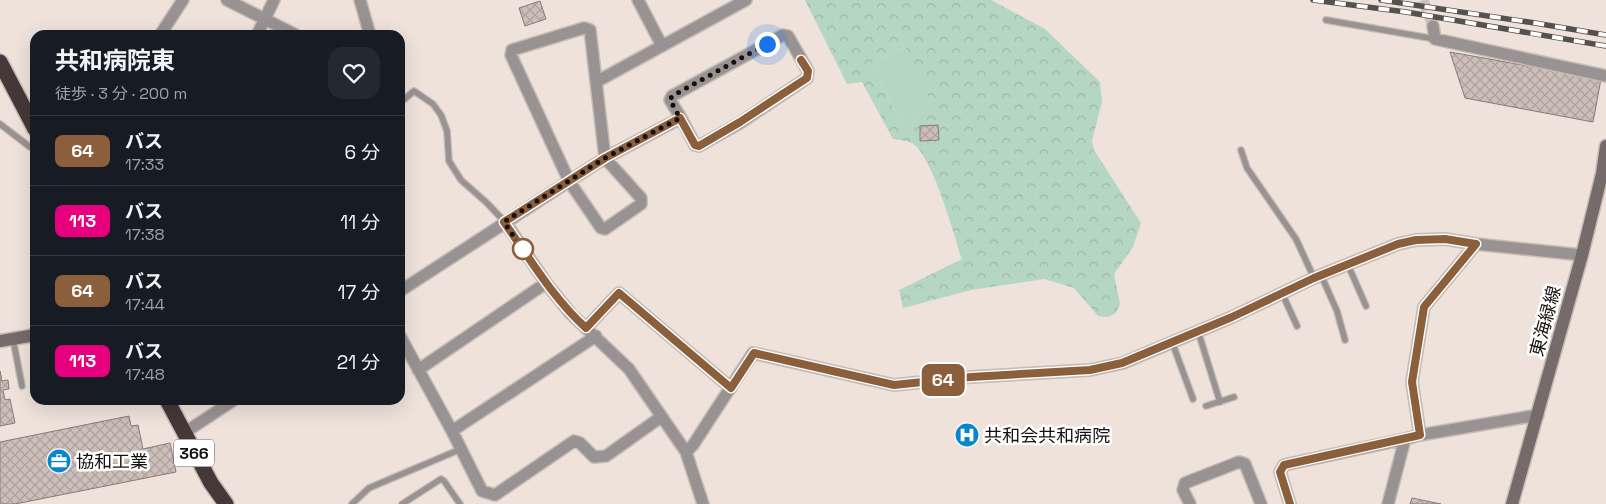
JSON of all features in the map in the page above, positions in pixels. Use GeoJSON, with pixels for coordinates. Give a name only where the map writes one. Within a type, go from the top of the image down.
{"type":"FeatureCollection","features":[{"type":"Feature","properties":{"kind":"highway"},"geometry":{"type":"LineString","coordinates":[[0,62],[30,119]]}},
{"type":"Feature","properties":{"kind":"highway","name":"366"},"geometry":{"type":"LineString","coordinates":[[170,405],[211,483],[226,504]]}},
{"type":"Feature","properties":{"kind":"main road","name":"東海緑線"},"geometry":{"type":"LineString","coordinates":[[1512,504],[1582,255],[1602,174],[1606,146]]}},
{"type":"Feature","properties":{"kind":"main road"},"geometry":{"type":"LineString","coordinates":[[0,341],[30,337]]}},
{"type":"Feature","properties":{"kind":"street"},"geometry":{"type":"LineString","coordinates":[[163,30],[183,0]]}},
{"type":"Feature","properties":{"kind":"street"},"geometry":{"type":"LineString","coordinates":[[227,0],[286,30]]}},
{"type":"Feature","properties":{"kind":"street"},"geometry":{"type":"LineString","coordinates":[[259,30],[274,0]]}},
{"type":"Feature","properties":{"kind":"street"},"geometry":{"type":"LineString","coordinates":[[360,0],[369,30]]}},
{"type":"Feature","properties":{"kind":"street"},"geometry":{"type":"LineString","coordinates":[[638,0],[662,46]]}},
{"type":"Feature","properties":{"kind":"street"},"geometry":{"type":"LineString","coordinates":[[596,82],[746,0]]}},
{"type":"Feature","properties":{"kind":"street"},"geometry":{"type":"LineString","coordinates":[[1433,26],[1434,39],[1606,76]]}},
{"type":"Feature","properties":{"kind":"street"},"geometry":{"type":"LineString","coordinates":[[584,28],[590,30],[596,82],[605,158],[641,198],[641,204],[605,229],[601,228],[569,181],[511,55],[512,50],[584,28]]}},
{"type":"Feature","properties":{"kind":"street"},"geometry":{"type":"LineString","coordinates":[[783,35],[788,36],[808,71],[807,78],[740,122],[699,146],[695,145],[680,118],[670,100],[672,96],[783,35]]}},
{"type":"Feature","properties":{"kind":"street"},"geometry":{"type":"LineString","coordinates":[[405,285],[605,158],[680,118]]}},
{"type":"Feature","properties":{"kind":"street"},"geometry":{"type":"LineString","coordinates":[[504,222],[546,283],[571,314],[629,369],[686,452],[703,504]]}},
{"type":"Feature","properties":{"kind":"street"},"geometry":{"type":"LineString","coordinates":[[686,452],[693,445],[754,353],[894,385],[971,377],[1090,370],[1122,363],[1317,277],[1398,244],[1416,240],[1445,239],[1582,255]]}},
{"type":"Feature","properties":{"kind":"street"},"geometry":{"type":"LineString","coordinates":[[1420,435],[1412,382],[1424,307],[1476,244]]}},
{"type":"Feature","properties":{"kind":"street"},"geometry":{"type":"LineString","coordinates":[[418,370],[546,283]]}},
{"type":"Feature","properties":{"kind":"street"},"geometry":{"type":"LineString","coordinates":[[586,328],[619,293],[731,388]]}},
{"type":"Feature","properties":{"kind":"street"},"geometry":{"type":"LineString","coordinates":[[452,432],[596,336]]}},
{"type":"Feature","properties":{"kind":"street"},"geometry":{"type":"LineString","coordinates":[[405,345],[482,492],[495,495],[574,441],[594,457],[606,456],[661,417]]}},
{"type":"Feature","properties":{"kind":"street"},"geometry":{"type":"LineString","coordinates":[[184,433],[226,405]]}},
{"type":"Feature","properties":{"kind":"street"},"geometry":{"type":"LineString","coordinates":[[1290,504],[1280,472],[1284,465],[1405,440],[1420,435],[1538,415]]}},
{"type":"Feature","properties":{"kind":"street"},"geometry":{"type":"LineString","coordinates":[[1388,504],[1405,440]]}},
{"type":"Feature","properties":{"kind":"street"},"geometry":{"type":"LineString","coordinates":[[1190,504],[1183,490],[1185,483],[1239,462],[1245,464],[1261,504]]}},
{"type":"Feature","properties":{"kind":"lane"},"geometry":{"type":"LineString","coordinates":[[1326,20],[1434,39]]}},
{"type":"Feature","properties":{"kind":"lane"},"geometry":{"type":"LineString","coordinates":[[405,99],[414,91],[433,104],[441,115],[447,131],[449,161],[461,180],[487,203],[504,222]]}},
{"type":"Feature","properties":{"kind":"lane"},"geometry":{"type":"LineString","coordinates":[[0,124],[30,146]]}},
{"type":"Feature","properties":{"kind":"lane"},"geometry":{"type":"LineString","coordinates":[[1241,150],[1247,168],[1296,239],[1337,311],[1345,340]]}},
{"type":"Feature","properties":{"kind":"lane"},"geometry":{"type":"LineString","coordinates":[[1348,265],[1366,306]]}},
{"type":"Feature","properties":{"kind":"lane"},"geometry":{"type":"LineString","coordinates":[[1282,293],[1297,326]]}},
{"type":"Feature","properties":{"kind":"lane"},"geometry":{"type":"LineString","coordinates":[[1198,331],[1220,402]]}},
{"type":"Feature","properties":{"kind":"lane"},"geometry":{"type":"LineString","coordinates":[[13,339],[22,386]]}},
{"type":"Feature","properties":{"kind":"lane"},"geometry":{"type":"LineString","coordinates":[[1172,342],[1193,399]]}},
{"type":"Feature","properties":{"kind":"lane"},"geometry":{"type":"LineString","coordinates":[[1206,406],[1234,397]]}},
{"type":"Feature","properties":{"kind":"lane"},"geometry":{"type":"LineString","coordinates":[[352,504],[369,488],[461,449]]}},
{"type":"Feature","properties":{"kind":"lane"},"geometry":{"type":"LineString","coordinates":[[402,504],[441,479],[460,504]]}},
{"type":"Feature","properties":{"kind":"green space"},"geometry":{"type":"Polygon","coordinates":[[[805,0],[991,0],[1045,29],[1100,82],[1102,102],[1092,141],[1094,150],[1141,223],[1133,247],[1114,274],[1120,304],[1116,313],[1108,317],[1098,316],[1074,288],[1044,279],[971,290],[903,308],[899,290],[962,259],[942,196],[920,150],[910,142],[893,139],[862,82],[847,84],[805,0]],[[905,47],[872,63],[901,124],[933,108],[905,47]]]}},
{"type":"Feature","properties":{"kind":"green space"},"geometry":{"type":"Polygon","coordinates":[[[905,47],[934,108],[901,124],[872,63],[905,47]]]}},
{"type":"Feature","properties":{"kind":"building"},"geometry":{"type":"Polygon","coordinates":[[[540,1],[546,19],[525,26],[519,8],[540,1]]]}},
{"type":"Feature","properties":{"kind":"building"},"geometry":{"type":"Polygon","coordinates":[[[1450,52],[1601,79],[1593,122],[1465,98],[1450,52]]]}},
{"type":"Feature","properties":{"kind":"building"},"geometry":{"type":"Polygon","coordinates":[[[938,125],[939,140],[920,141],[920,126],[938,125]]]}},
{"type":"Feature","properties":{"kind":"building"},"geometry":{"type":"Polygon","coordinates":[[[0,371],[2,381],[8,380],[9,389],[3,390],[5,400],[10,399],[15,423],[0,426],[0,371]]]}},
{"type":"Feature","properties":{"kind":"building"},"geometry":{"type":"Polygon","coordinates":[[[129,416],[131,426],[138,425],[143,449],[170,443],[176,472],[15,504],[0,504],[0,442],[129,416]]]}},
{"type":"Feature","properties":{"kind":"building"},"geometry":{"type":"Polygon","coordinates":[[[1412,498],[1441,504],[1410,504],[1412,498]]]}},
{"type":"Feature","properties":{"kind":"tunnel"},"geometry":{"type":"LineString","coordinates":[[1423,0],[1433,26]]}},
{"type":"Feature","properties":{"kind":"railway"},"geometry":{"type":"LineString","coordinates":[[1313,0],[1406,12],[1606,46]]}},
{"type":"Feature","properties":{"kind":"railway"},"geometry":{"type":"LineString","coordinates":[[1381,0],[1606,35]]}},
{"type":"Feature","properties":{"kind":"bus line","name":"64"},"geometry":{"type":"LineString","coordinates":[[801,60],[808,71],[807,78],[740,122],[699,146],[695,145],[680,118],[605,158],[504,222],[546,283],[571,314],[586,328],[619,293],[731,388],[754,353],[894,385],[971,377],[1090,370],[1122,363],[1232,317],[1314,278],[1398,244],[1416,240],[1445,239],[1476,244],[1424,307],[1412,382],[1420,435],[1405,440],[1284,465],[1280,472],[1290,504]]}},
{"type":"Feature","properties":{"kind":"place","name":"共和会共和病院"},"geometry":{"type":"Point","coordinates":[967,435]}},
{"type":"Feature","properties":{"kind":"place","name":"協和工業"},"geometry":{"type":"Point","coordinates":[59,461]}},
{"type":"Feature","properties":{"kind":"route"},"geometry":{"type":"LineString","coordinates":[[523,249],[525,253],[504,222],[605,158],[680,118],[670,100],[672,96],[767,44]]}}]}
